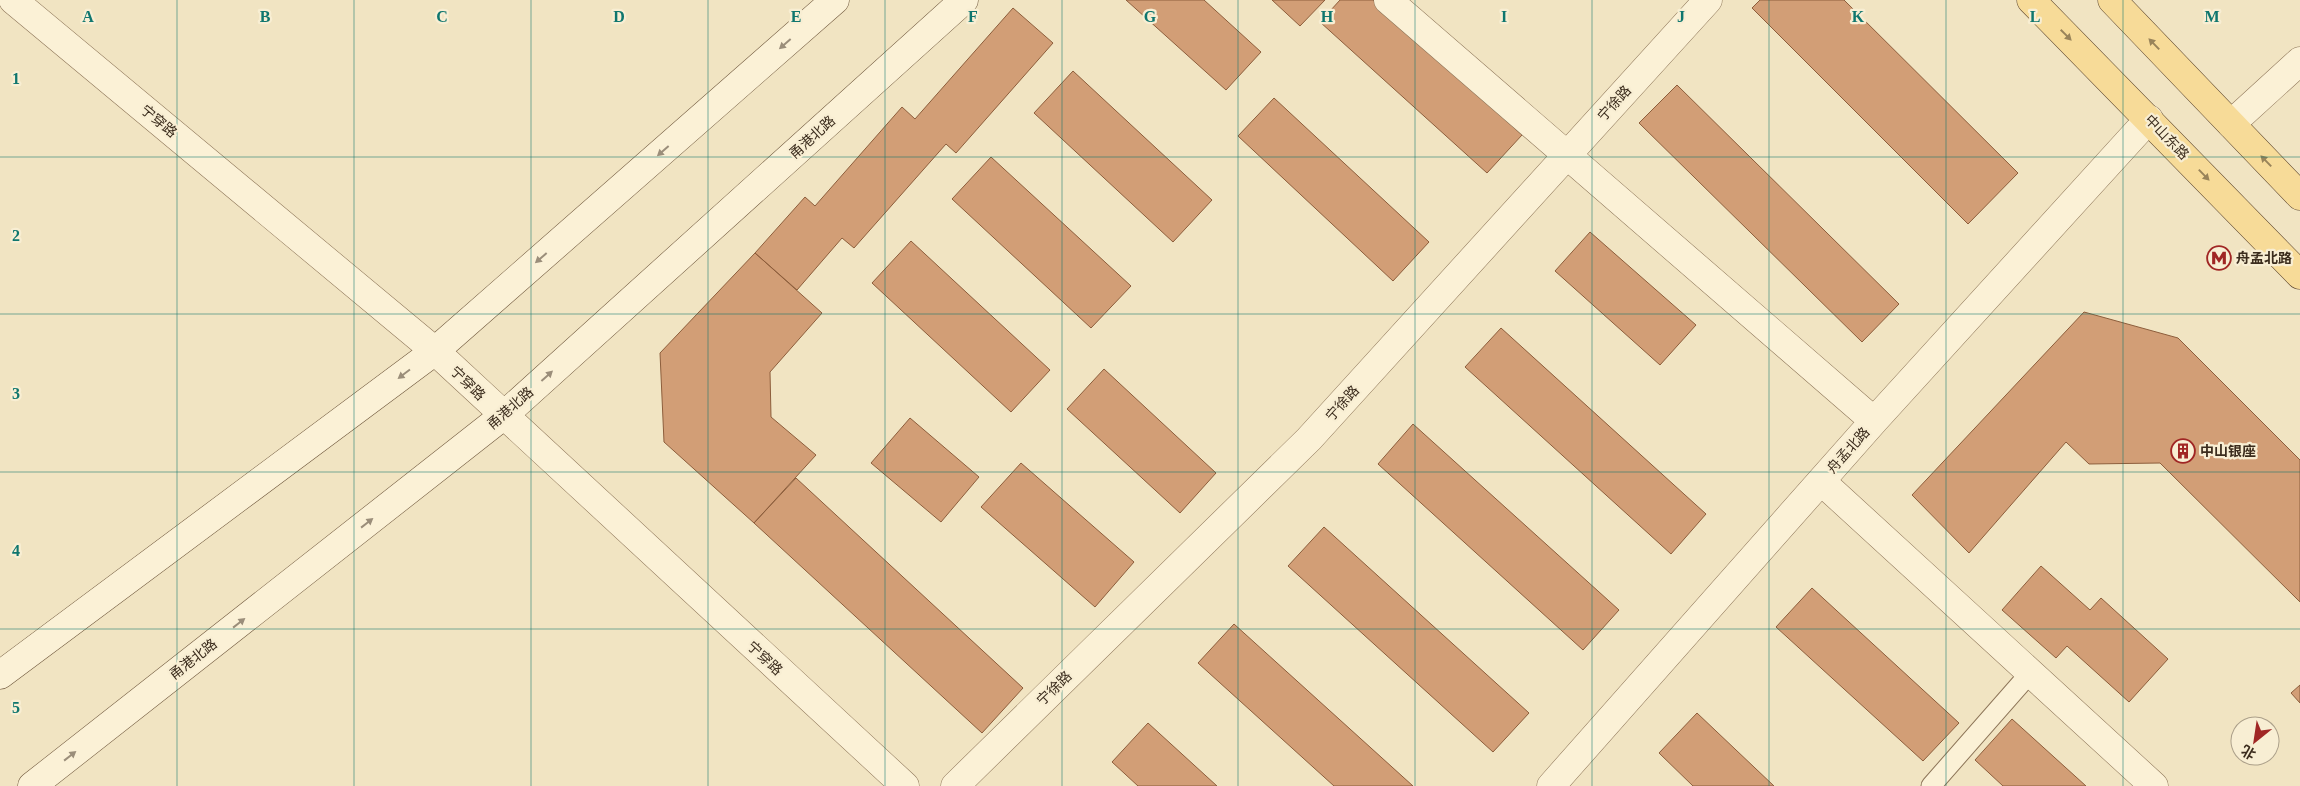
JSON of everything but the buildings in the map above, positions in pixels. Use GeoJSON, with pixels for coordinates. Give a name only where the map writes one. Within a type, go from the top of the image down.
{"type":"FeatureCollection","features":[{"type":"Feature","properties":{"kind":"main road","name":"中山东路"},"geometry":{"type":"LineString","coordinates":[[2031,0],[2300,275]]}},
{"type":"Feature","properties":{"kind":"main road"},"geometry":{"type":"LineString","coordinates":[[2112,0],[2300,196]]}},
{"type":"Feature","properties":{"kind":"street","name":"宁穿路"},"geometry":{"type":"LineString","coordinates":[[13,0],[435,351],[503,416],[905,786]]}},
{"type":"Feature","properties":{"kind":"street"},"geometry":{"type":"LineString","coordinates":[[0,675],[435,351],[835,0]]}},
{"type":"Feature","properties":{"kind":"street","name":"甬港北路"},"geometry":{"type":"LineString","coordinates":[[32,786],[503,416],[964,0]]}},
{"type":"Feature","properties":{"kind":"street"},"geometry":{"type":"LineString","coordinates":[[1388,0],[1874,421]]}},
{"type":"Feature","properties":{"kind":"street","name":"宁徐路"},"geometry":{"type":"LineString","coordinates":[[955,786],[1309,439],[1708,0]]}},
{"type":"Feature","properties":{"kind":"street"},"geometry":{"type":"LineString","coordinates":[[2231,124],[2300,61]]}},
{"type":"Feature","properties":{"kind":"street","name":"舟孟北路"},"geometry":{"type":"LineString","coordinates":[[1551,786],[1874,421],[2149,119]]}},
{"type":"Feature","properties":{"kind":"street"},"geometry":{"type":"LineString","coordinates":[[1821,481],[2154,786]]}},
{"type":"Feature","properties":{"kind":"lane"},"geometry":{"type":"LineString","coordinates":[[1931,786],[2030,672]]}},
{"type":"Feature","properties":{"kind":"place","name":"舟孟北路"},"geometry":{"type":"Point","coordinates":[2219,258]}},
{"type":"Feature","properties":{"kind":"place","name":"中山银座"},"geometry":{"type":"Point","coordinates":[2183,451]}}]}
